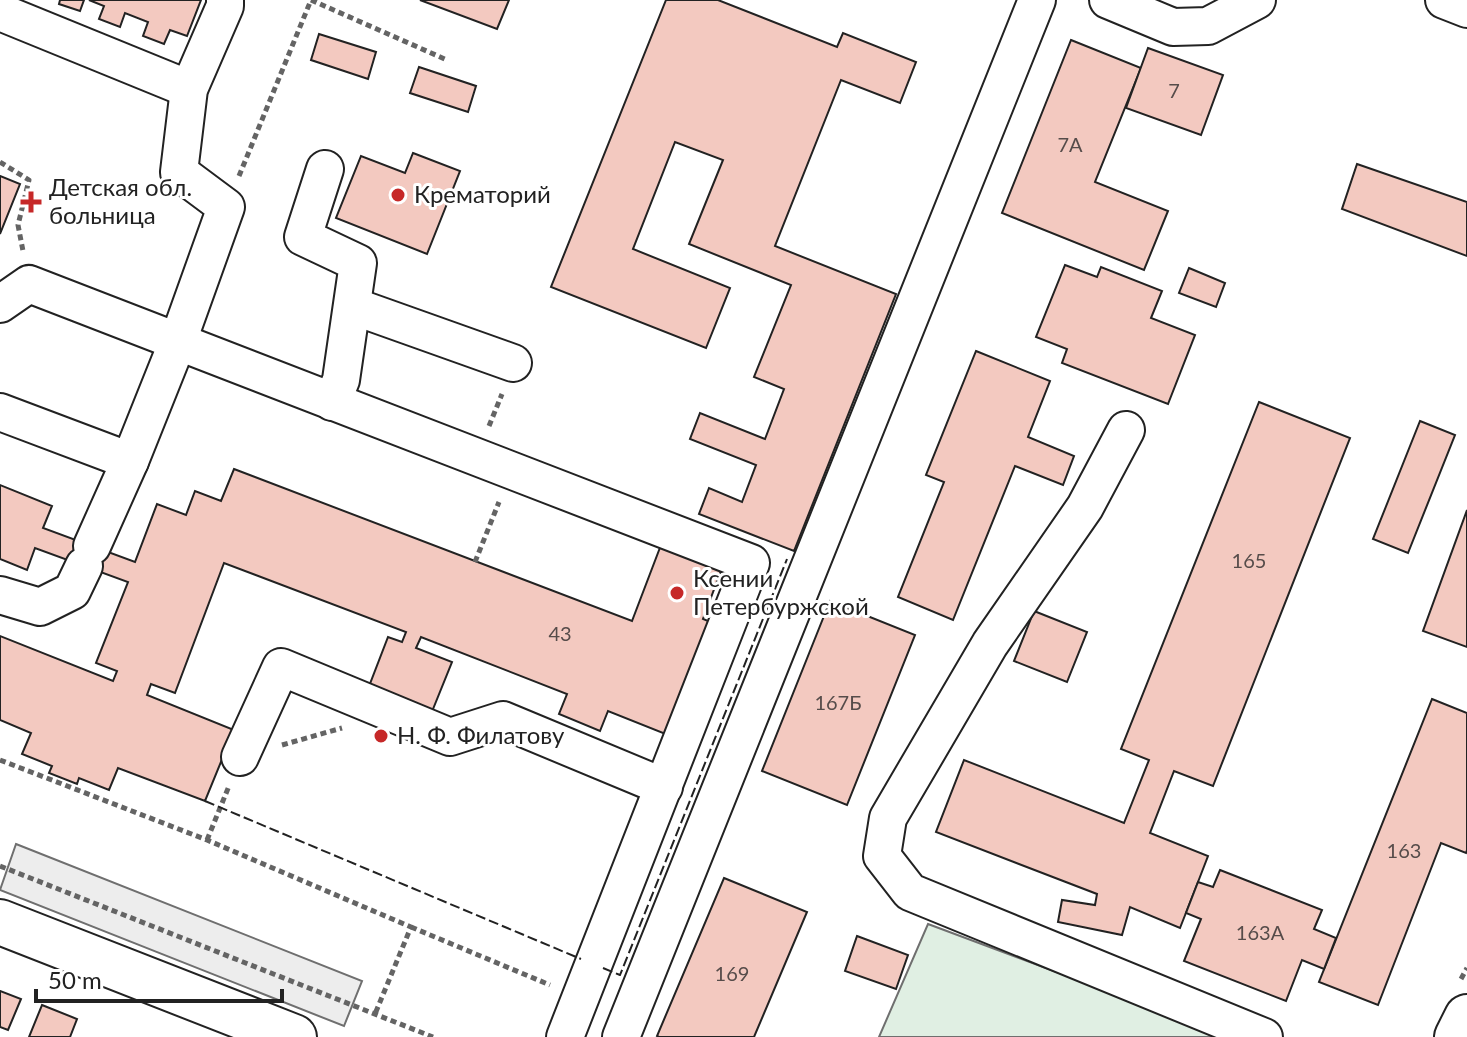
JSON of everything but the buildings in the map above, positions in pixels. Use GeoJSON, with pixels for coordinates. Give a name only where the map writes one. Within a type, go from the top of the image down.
{"type":"FeatureCollection","features":[{"type":"Feature","properties":{"kind":"main road"},"geometry":{"type":"LineString","coordinates":[[0,922],[294,1037]]}},
{"type":"Feature","properties":{"kind":"main road"},"geometry":{"type":"LineString","coordinates":[[1457,1037],[1467,1017]]}},
{"type":"Feature","properties":{"kind":"lane"},"geometry":{"type":"LineString","coordinates":[[0,595],[40,607],[72,591],[130,461],[178,341],[226,207],[179,172],[189,89],[225,0]]}},
{"type":"Feature","properties":{"kind":"lane"},"geometry":{"type":"LineString","coordinates":[[621,1037],[1037,0]]}},
{"type":"Feature","properties":{"kind":"lane"},"geometry":{"type":"LineString","coordinates":[[1108,0],[1173,27],[1208,26],[1257,0]]}},
{"type":"Feature","properties":{"kind":"lane"},"geometry":{"type":"LineString","coordinates":[[1444,0],[1467,9]]}},
{"type":"Feature","properties":{"kind":"lane"},"geometry":{"type":"LineString","coordinates":[[0,12],[189,89]]}},
{"type":"Feature","properties":{"kind":"lane"},"geometry":{"type":"LineString","coordinates":[[325,169],[303,237],[358,263],[341,380],[332,402]]}},
{"type":"Feature","properties":{"kind":"lane"},"geometry":{"type":"LineString","coordinates":[[14,294],[178,341],[751,563],[565,1037]]}},
{"type":"Feature","properties":{"kind":"lane"},"geometry":{"type":"LineString","coordinates":[[353,306],[513,363]]}},
{"type":"Feature","properties":{"kind":"lane"},"geometry":{"type":"LineString","coordinates":[[0,412],[130,461]]}},
{"type":"Feature","properties":{"kind":"lane"},"geometry":{"type":"LineString","coordinates":[[1126,430],[1085,507],[990,644],[888,818],[882,856],[910,892],[1264,1037]]}},
{"type":"Feature","properties":{"kind":"lane"},"geometry":{"type":"LineString","coordinates":[[240,757],[281,667],[450,737],[503,720],[664,787]]}},
{"type":"Feature","properties":{"kind":"path"},"geometry":{"type":"LineString","coordinates":[[226,207],[311,0],[447,60]]}},
{"type":"Feature","properties":{"kind":"path"},"geometry":{"type":"LineString","coordinates":[[0,162],[29,180],[18,225],[14,294]]}},
{"type":"Feature","properties":{"kind":"path"},"geometry":{"type":"LineString","coordinates":[[475,562],[485,537]]}},
{"type":"Feature","properties":{"kind":"path"},"geometry":{"type":"LineString","coordinates":[[207,840],[240,757],[392,714]]}},
{"type":"Feature","properties":{"kind":"path"},"geometry":{"type":"LineString","coordinates":[[0,760],[207,840],[580,998]]}},
{"type":"Feature","properties":{"kind":"path"},"geometry":{"type":"LineString","coordinates":[[0,866],[433,1037]]}},
{"type":"Feature","properties":{"kind":"path"},"geometry":{"type":"LineString","coordinates":[[375,1014],[411,927]]}},
{"type":"Feature","properties":{"kind":"green space"},"geometry":{"type":"Polygon","coordinates":[[[928,924],[1231,1037],[879,1037],[928,924]]]}},
{"type":"Feature","properties":{"kind":"shaded area"},"geometry":{"type":"Polygon","coordinates":[[[16,844],[362,981],[344,1026],[0,890],[16,844]]]}},
{"type":"Feature","properties":{"kind":"fence"},"geometry":{"type":"LineString","coordinates":[[603,968],[620,975],[787,559]]}},
{"type":"Feature","properties":{"kind":"fence"},"geometry":{"type":"LineString","coordinates":[[205,801],[581,959]]}},
{"type":"Feature","properties":{"kind":"place","name":"Крематорий"},"geometry":{"type":"Point","coordinates":[398,195]}},
{"type":"Feature","properties":{"kind":"place","name":"Детская обл. больница"},"geometry":{"type":"Point","coordinates":[31,202]}},
{"type":"Feature","properties":{"kind":"place","name":"Ксении Петербуржской"},"geometry":{"type":"Point","coordinates":[677,593]}},
{"type":"Feature","properties":{"kind":"place","name":"Н. Ф. Филатову"},"geometry":{"type":"Point","coordinates":[381,736]}}]}
